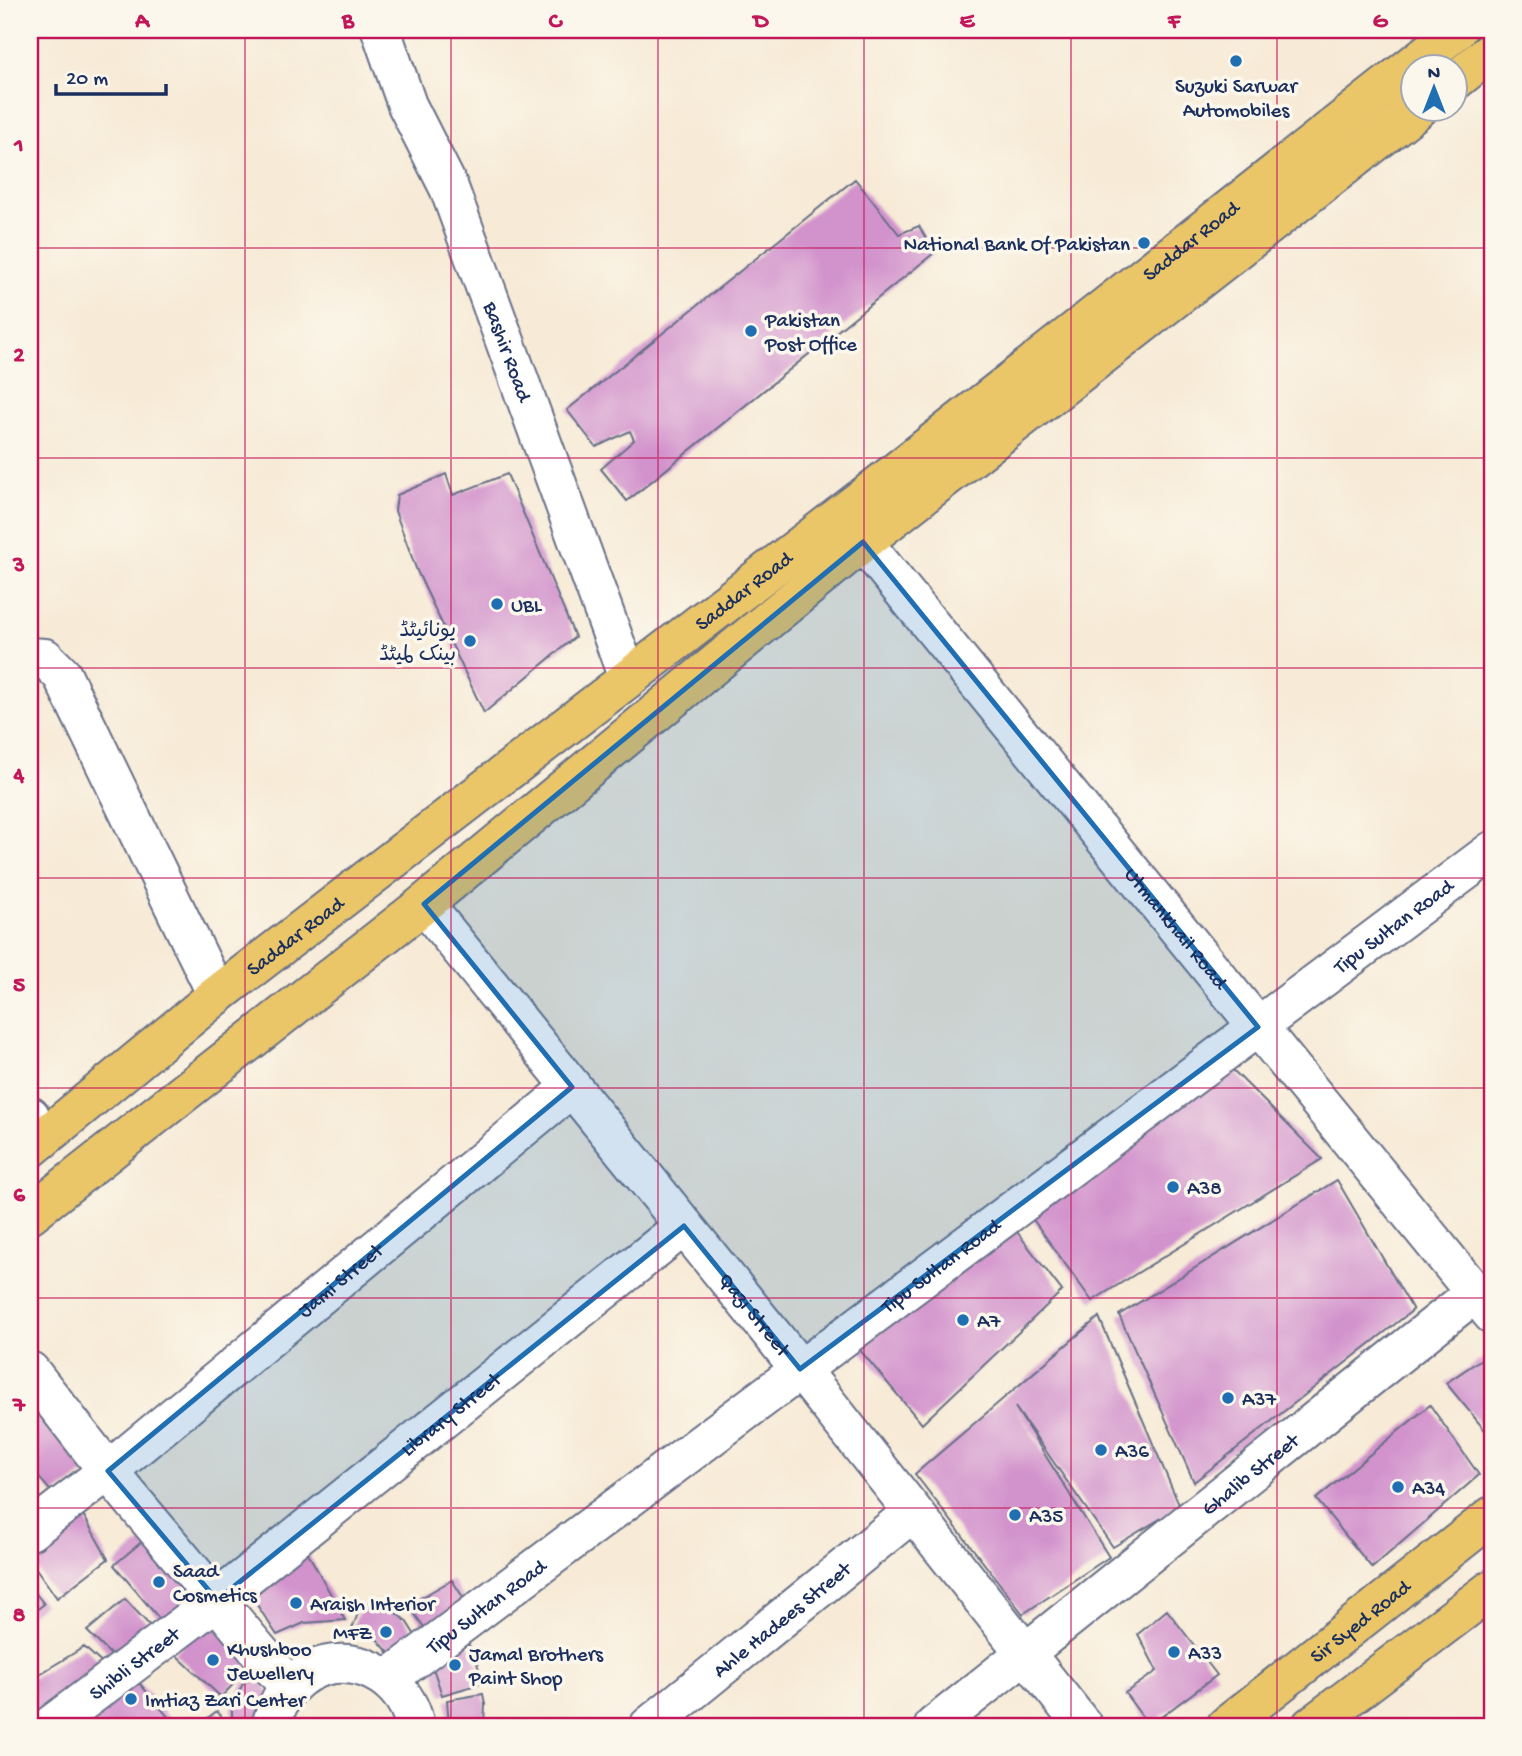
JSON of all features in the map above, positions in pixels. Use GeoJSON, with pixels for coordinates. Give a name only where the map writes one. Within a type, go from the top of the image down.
{"type":"FeatureCollection","features":[{"type":"Feature","properties":{"kind":"main road","name":"Saddar Road"},"geometry":{"type":"LineString","coordinates":[[34,1135],[860,500],[1457,30]]}},
{"type":"Feature","properties":{"kind":"main road"},"geometry":{"type":"LineString","coordinates":[[1470,68],[1492,51]]}},
{"type":"Feature","properties":{"kind":"main road","name":"Saddar Road"},"geometry":{"type":"LineString","coordinates":[[30,1214],[424,904],[863,542],[1401,122]]}},
{"type":"Feature","properties":{"kind":"main road","name":"Sir Syed Road"},"geometry":{"type":"LineString","coordinates":[[1226,1726],[1492,1516]]}},
{"type":"Feature","properties":{"kind":"main road"},"geometry":{"type":"LineString","coordinates":[[1311,1726],[1492,1589]]}},
{"type":"Feature","properties":{"kind":"street","name":"Bashir Road"},"geometry":{"type":"LineString","coordinates":[[381,30],[407,106],[449,188],[628,678]]}},
{"type":"Feature","properties":{"kind":"street","name":"Utmankhail Road"},"geometry":{"type":"LineString","coordinates":[[863,542],[1483,1303]]}},
{"type":"Feature","properties":{"kind":"street"},"geometry":{"type":"LineString","coordinates":[[30,657],[45,658],[62,675],[217,995]]}},
{"type":"Feature","properties":{"kind":"street","name":"Tipu Sultan Road"},"geometry":{"type":"LineString","coordinates":[[388,1679],[1492,852]]}},
{"type":"Feature","properties":{"kind":"street","name":"Qazi Street"},"geometry":{"type":"LineString","coordinates":[[424,904],[800,1369],[1083,1726]]}},
{"type":"Feature","properties":{"kind":"street","name":"Jami Street"},"geometry":{"type":"LineString","coordinates":[[30,1531],[108,1471],[572,1087]]}},
{"type":"Feature","properties":{"kind":"street","name":"Library Street"},"geometry":{"type":"LineString","coordinates":[[216,1600],[684,1226]]}},
{"type":"Feature","properties":{"kind":"street","name":"Ghalib Street"},"geometry":{"type":"LineString","coordinates":[[934,1726],[1483,1303]]}},
{"type":"Feature","properties":{"kind":"street"},"geometry":{"type":"LineString","coordinates":[[30,1371],[108,1471],[289,1687]]}},
{"type":"Feature","properties":{"kind":"street","name":"Ahle Hadees Street"},"geometry":{"type":"LineString","coordinates":[[649,1726],[913,1512]]}},
{"type":"Feature","properties":{"kind":"street"},"geometry":{"type":"LineString","coordinates":[[1301,1726],[1492,1576]]}},
{"type":"Feature","properties":{"kind":"street","name":"Shibli Street"},"geometry":{"type":"LineString","coordinates":[[50,1726],[216,1600]]}},
{"type":"Feature","properties":{"kind":"street"},"geometry":{"type":"LineString","coordinates":[[271,1726],[277,1706],[289,1687],[306,1674],[326,1666],[348,1664],[369,1668],[388,1679],[402,1693],[413,1712],[415,1726]]}},
{"type":"Feature","properties":{"kind":"highlighted area"},"geometry":{"type":"Polygon","coordinates":[[[863,542],[1258,1027],[800,1369],[684,1226],[217,1600],[108,1471],[572,1087],[424,904],[863,542]]]}},
{"type":"Feature","properties":{"kind":"building","name":"Pakistan Post Office"},"geometry":{"type":"Polygon","coordinates":[[[855,179],[899,234],[919,226],[934,253],[627,501],[601,469],[634,440],[630,431],[596,447],[567,410],[855,179]]]}},
{"type":"Feature","properties":{"kind":"building","name":"UBL"},"geometry":{"type":"Polygon","coordinates":[[[446,474],[453,495],[507,474],[575,637],[484,713],[417,571],[395,511],[397,495],[446,474]]]}},
{"type":"Feature","properties":{"kind":"building","name":"A38"},"geometry":{"type":"Polygon","coordinates":[[[1232,1069],[1322,1159],[1092,1301],[1029,1214],[1232,1069]]]}},
{"type":"Feature","properties":{"kind":"building","name":"A37"},"geometry":{"type":"Polygon","coordinates":[[[1337,1180],[1413,1310],[1194,1482],[1119,1315],[1337,1180]]]}},
{"type":"Feature","properties":{"kind":"building","name":"A7"},"geometry":{"type":"Polygon","coordinates":[[[1011,1224],[1062,1291],[922,1424],[859,1349],[1011,1224]]]}},
{"type":"Feature","properties":{"kind":"building"},"geometry":{"type":"Polygon","coordinates":[[[1099,1317],[1180,1507],[1113,1547],[1015,1407],[1109,1557],[1023,1614],[915,1474],[1099,1317]]]}},
{"type":"Feature","properties":{"kind":"building"},"geometry":{"type":"Polygon","coordinates":[[[1492,1352],[1492,1439],[1446,1383],[1492,1352]]]}},
{"type":"Feature","properties":{"kind":"building"},"geometry":{"type":"Polygon","coordinates":[[[37,1404],[91,1469],[54,1495],[30,1467],[30,1410],[37,1404]]]}},
{"type":"Feature","properties":{"kind":"building","name":"A34"},"geometry":{"type":"Polygon","coordinates":[[[1430,1405],[1479,1475],[1372,1568],[1316,1499],[1430,1405]]]}},
{"type":"Feature","properties":{"kind":"building"},"geometry":{"type":"Polygon","coordinates":[[[30,1488],[44,1506],[30,1516],[30,1488]]]}},
{"type":"Feature","properties":{"kind":"building"},"geometry":{"type":"Polygon","coordinates":[[[80,1509],[108,1559],[57,1598],[30,1560],[30,1553],[80,1509]]]}},
{"type":"Feature","properties":{"kind":"building","name":"Saad Cosmetics"},"geometry":{"type":"Polygon","coordinates":[[[151,1534],[203,1598],[162,1622],[114,1565],[151,1534]]]}},
{"type":"Feature","properties":{"kind":"building","name":"Araish Interior"},"geometry":{"type":"Polygon","coordinates":[[[303,1544],[345,1620],[304,1623],[277,1635],[245,1587],[303,1544]]]}},
{"type":"Feature","properties":{"kind":"building"},"geometry":{"type":"Polygon","coordinates":[[[452,1580],[466,1602],[427,1631],[408,1605],[452,1580]]]}},
{"type":"Feature","properties":{"kind":"building"},"geometry":{"type":"Polygon","coordinates":[[[30,1586],[44,1604],[30,1615],[30,1586]]]}},
{"type":"Feature","properties":{"kind":"building"},"geometry":{"type":"Polygon","coordinates":[[[125,1599],[154,1630],[114,1658],[87,1631],[125,1599]]]}},
{"type":"Feature","properties":{"kind":"building","name":"MFZ"},"geometry":{"type":"Polygon","coordinates":[[[361,1606],[395,1612],[406,1621],[418,1640],[394,1659],[378,1640],[352,1629],[361,1606]]]}},
{"type":"Feature","properties":{"kind":"building","name":"A33"},"geometry":{"type":"Polygon","coordinates":[[[1167,1610],[1217,1675],[1149,1726],[1125,1693],[1157,1671],[1138,1634],[1167,1610]]]}},
{"type":"Feature","properties":{"kind":"building","name":"Khushboo Jewellery"},"geometry":{"type":"Polygon","coordinates":[[[209,1620],[251,1666],[221,1697],[174,1653],[209,1620]]]}},
{"type":"Feature","properties":{"kind":"building","name":"Jamal Brothers Paint Shop"},"geometry":{"type":"Polygon","coordinates":[[[461,1637],[473,1650],[483,1683],[442,1695],[430,1659],[461,1637]]]}},
{"type":"Feature","properties":{"kind":"building"},"geometry":{"type":"Polygon","coordinates":[[[84,1647],[107,1668],[30,1724],[30,1680],[84,1647]]]}},
{"type":"Feature","properties":{"kind":"building"},"geometry":{"type":"Polygon","coordinates":[[[259,1674],[269,1694],[261,1726],[237,1726],[232,1718],[232,1704],[244,1682],[259,1674]]]}},
{"type":"Feature","properties":{"kind":"building","name":"Imtiaz Zari Center"},"geometry":{"type":"Polygon","coordinates":[[[135,1678],[170,1719],[160,1726],[75,1726],[135,1678]]]}},
{"type":"Feature","properties":{"kind":"building"},"geometry":{"type":"Polygon","coordinates":[[[483,1694],[484,1726],[449,1726],[447,1700],[483,1694]]]}},
{"type":"Feature","properties":{"kind":"building"},"geometry":{"type":"Polygon","coordinates":[[[217,1711],[228,1726],[197,1726],[217,1711]]]}},
{"type":"Feature","properties":{"kind":"place","name":"Suzuki Sarwar Automobiles"},"geometry":{"type":"Point","coordinates":[1236,61]}},
{"type":"Feature","properties":{"kind":"place","name":"National Bank Of Pakistan"},"geometry":{"type":"Point","coordinates":[1144,243]}},
{"type":"Feature","properties":{"kind":"place","name":"Pakistan Post Office"},"geometry":{"type":"Point","coordinates":[751,331]}},
{"type":"Feature","properties":{"kind":"place","name":"UBL"},"geometry":{"type":"Point","coordinates":[497,604]}},
{"type":"Feature","properties":{"kind":"place","name":"یونائیٹڈ بینک لمیٹڈ"},"geometry":{"type":"Point","coordinates":[470,641]}},
{"type":"Feature","properties":{"kind":"place","name":"A38"},"geometry":{"type":"Point","coordinates":[1173,1187]}},
{"type":"Feature","properties":{"kind":"place","name":"A7"},"geometry":{"type":"Point","coordinates":[963,1320]}},
{"type":"Feature","properties":{"kind":"place","name":"A37"},"geometry":{"type":"Point","coordinates":[1228,1398]}},
{"type":"Feature","properties":{"kind":"place","name":"A36"},"geometry":{"type":"Point","coordinates":[1101,1450]}},
{"type":"Feature","properties":{"kind":"place","name":"A34"},"geometry":{"type":"Point","coordinates":[1398,1487]}},
{"type":"Feature","properties":{"kind":"place","name":"A35"},"geometry":{"type":"Point","coordinates":[1015,1515]}},
{"type":"Feature","properties":{"kind":"place","name":"Saad Cosmetics"},"geometry":{"type":"Point","coordinates":[159,1582]}},
{"type":"Feature","properties":{"kind":"place","name":"Araish Interior"},"geometry":{"type":"Point","coordinates":[296,1603]}},
{"type":"Feature","properties":{"kind":"place","name":"MFZ"},"geometry":{"type":"Point","coordinates":[386,1632]}},
{"type":"Feature","properties":{"kind":"place","name":"A33"},"geometry":{"type":"Point","coordinates":[1174,1652]}},
{"type":"Feature","properties":{"kind":"place","name":"Khushboo Jewellery"},"geometry":{"type":"Point","coordinates":[213,1660]}},
{"type":"Feature","properties":{"kind":"place","name":"Jamal Brothers Paint Shop"},"geometry":{"type":"Point","coordinates":[455,1665]}},
{"type":"Feature","properties":{"kind":"place","name":"Imtiaz Zari Center"},"geometry":{"type":"Point","coordinates":[131,1699]}}]}
